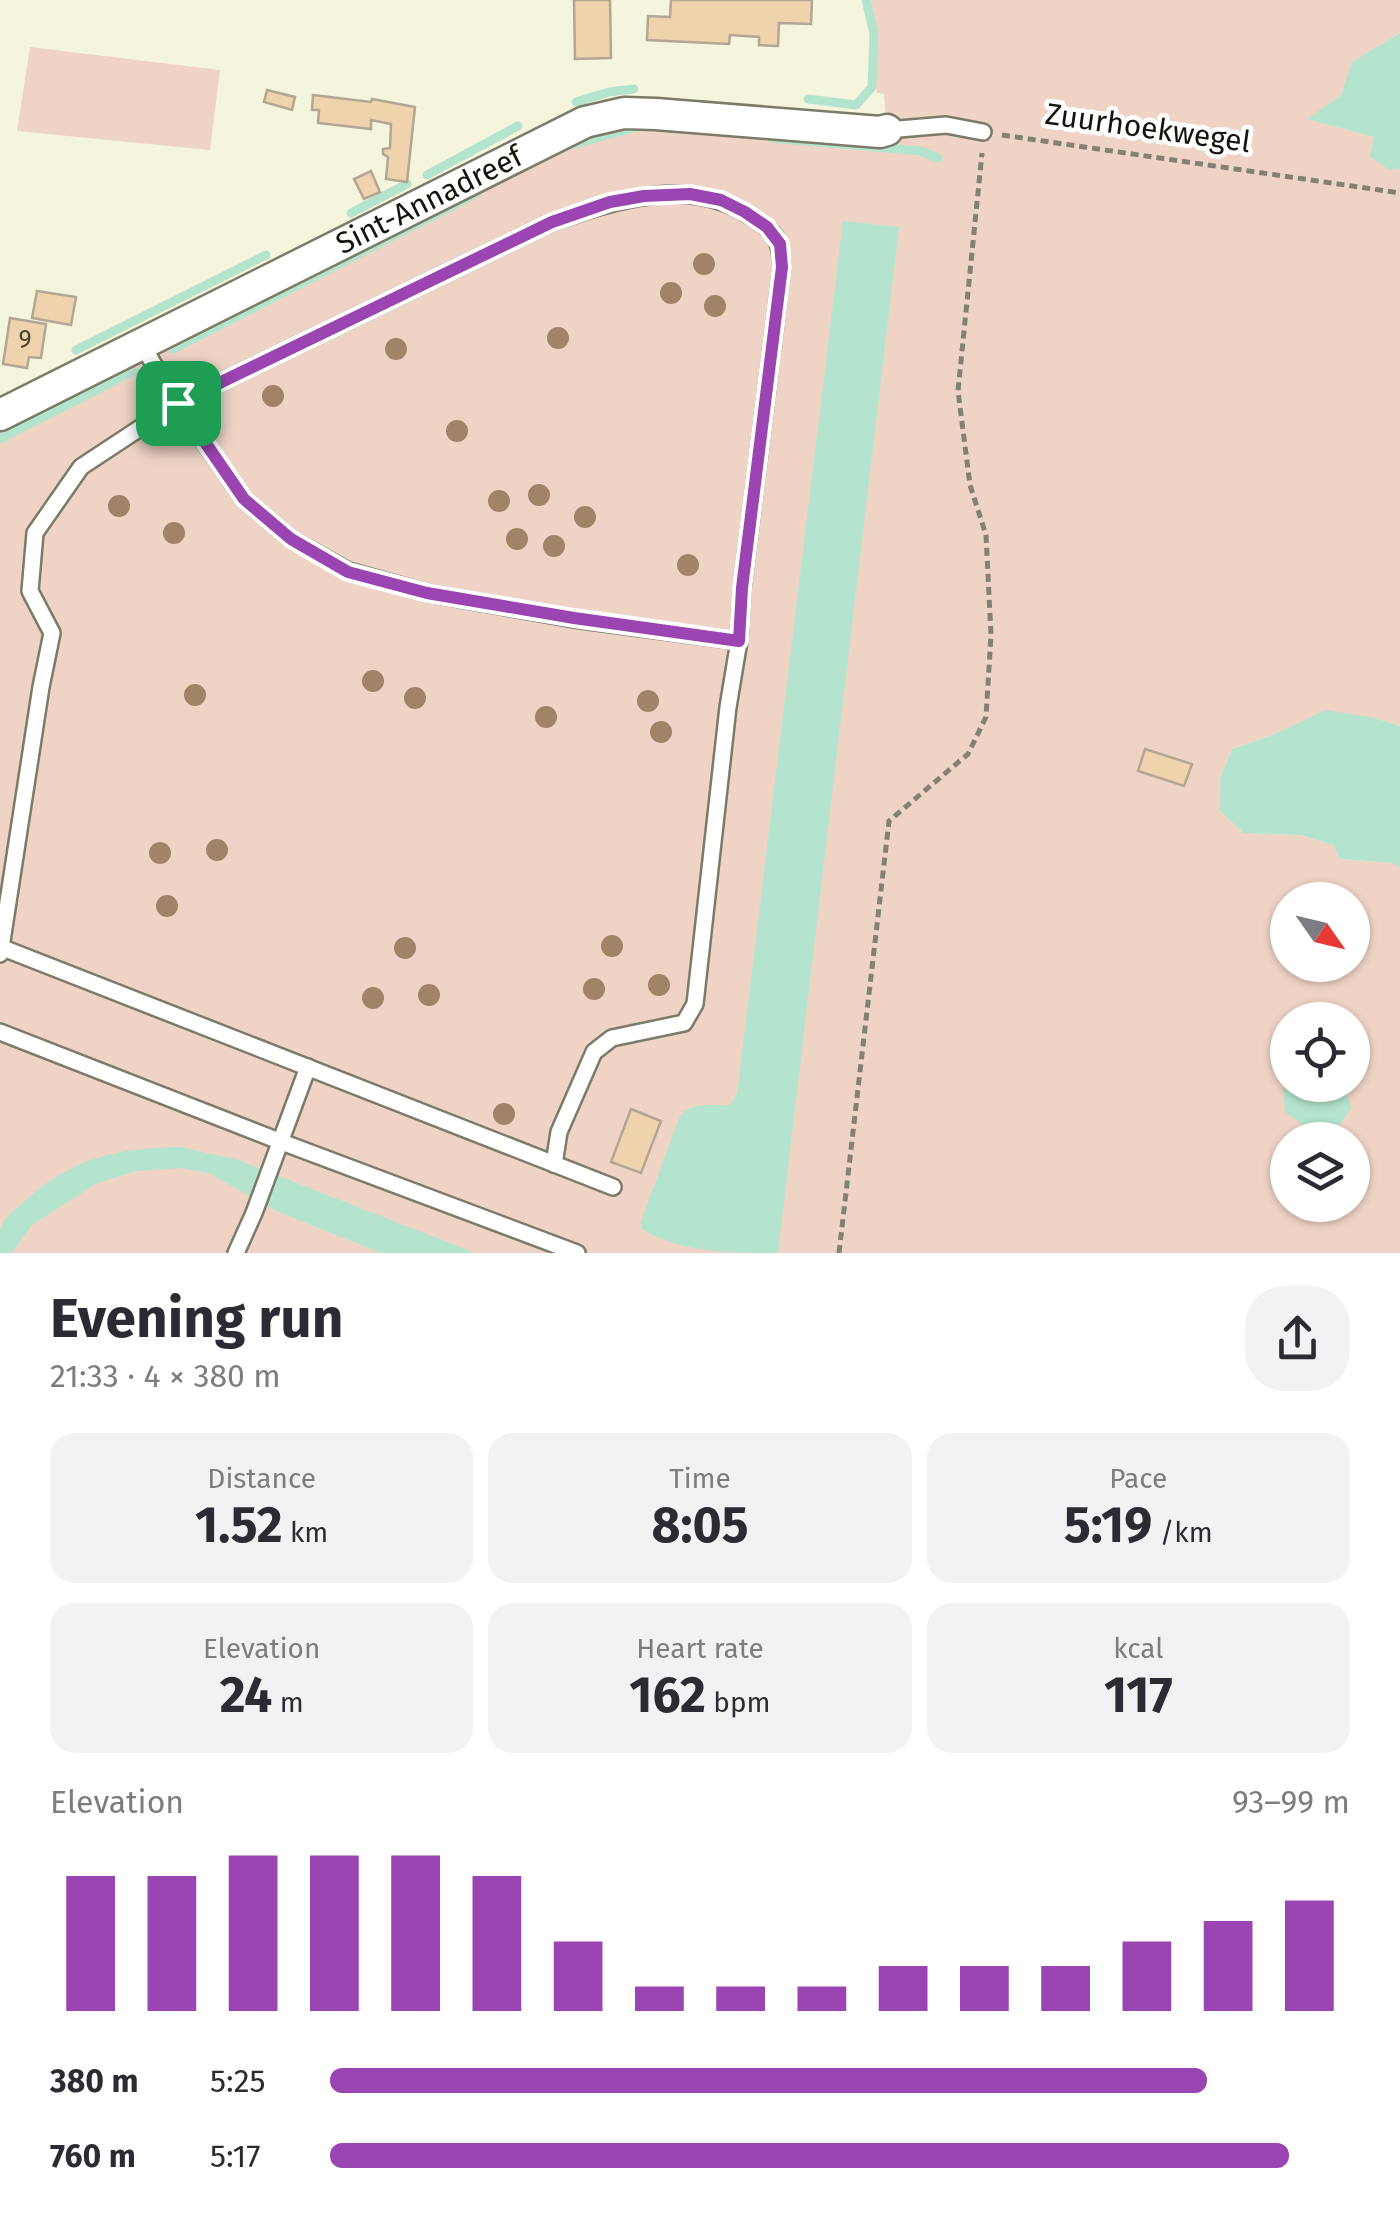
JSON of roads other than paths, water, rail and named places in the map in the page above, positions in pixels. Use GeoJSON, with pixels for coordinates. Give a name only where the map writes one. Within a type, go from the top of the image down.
{"type":"FeatureCollection","features":[{"type":"Feature","properties":{"kind":"street","name":"Sint-Annadreef"},"geometry":{"type":"LineString","coordinates":[[0,415],[586,122],[624,112],[888,130]]}},
{"type":"Feature","properties":{"kind":"lane"},"geometry":{"type":"LineString","coordinates":[[888,130],[946,125],[983,132]]}},
{"type":"Feature","properties":{"kind":"lane"},"geometry":{"type":"LineString","coordinates":[[554,1164],[559,1132],[594,1052],[612,1038],[684,1023],[695,1004],[782,267],[780,244],[767,227],[721,200],[690,194],[610,202],[552,222],[178,403],[82,467],[35,533],[30,591],[52,633],[40,687],[1,951],[613,1187]]}},
{"type":"Feature","properties":{"kind":"lane"},"geometry":{"type":"LineString","coordinates":[[142,344],[244,499],[291,539],[348,572],[427,593],[739,641]]}},
{"type":"Feature","properties":{"kind":"lane"},"geometry":{"type":"LineString","coordinates":[[0,1032],[577,1253]]}},
{"type":"Feature","properties":{"kind":"lane"},"geometry":{"type":"LineString","coordinates":[[236,1253],[308,1067]]}},
{"type":"Feature","properties":{"kind":"waterway"},"geometry":{"type":"LineString","coordinates":[[808,99],[856,105],[872,87],[874,34],[866,0]]}},
{"type":"Feature","properties":{"kind":"waterway"},"geometry":{"type":"LineString","coordinates":[[576,102],[634,89]]}},
{"type":"Feature","properties":{"kind":"waterway"},"geometry":{"type":"LineString","coordinates":[[427,175],[518,126]]}},
{"type":"Feature","properties":{"kind":"waterway"},"geometry":{"type":"LineString","coordinates":[[570,145],[637,127]]}},
{"type":"Feature","properties":{"kind":"waterway"},"geometry":{"type":"LineString","coordinates":[[772,138],[921,151],[938,158]]}},
{"type":"Feature","properties":{"kind":"waterway"},"geometry":{"type":"LineString","coordinates":[[351,213],[407,184]]}},
{"type":"Feature","properties":{"kind":"waterway"},"geometry":{"type":"LineString","coordinates":[[173,349],[477,193]]}},
{"type":"Feature","properties":{"kind":"waterway"},"geometry":{"type":"LineString","coordinates":[[76,350],[266,255]]}},
{"type":"Feature","properties":{"kind":"waterway"},"geometry":{"type":"LineString","coordinates":[[0,439],[133,371]]}}]}
